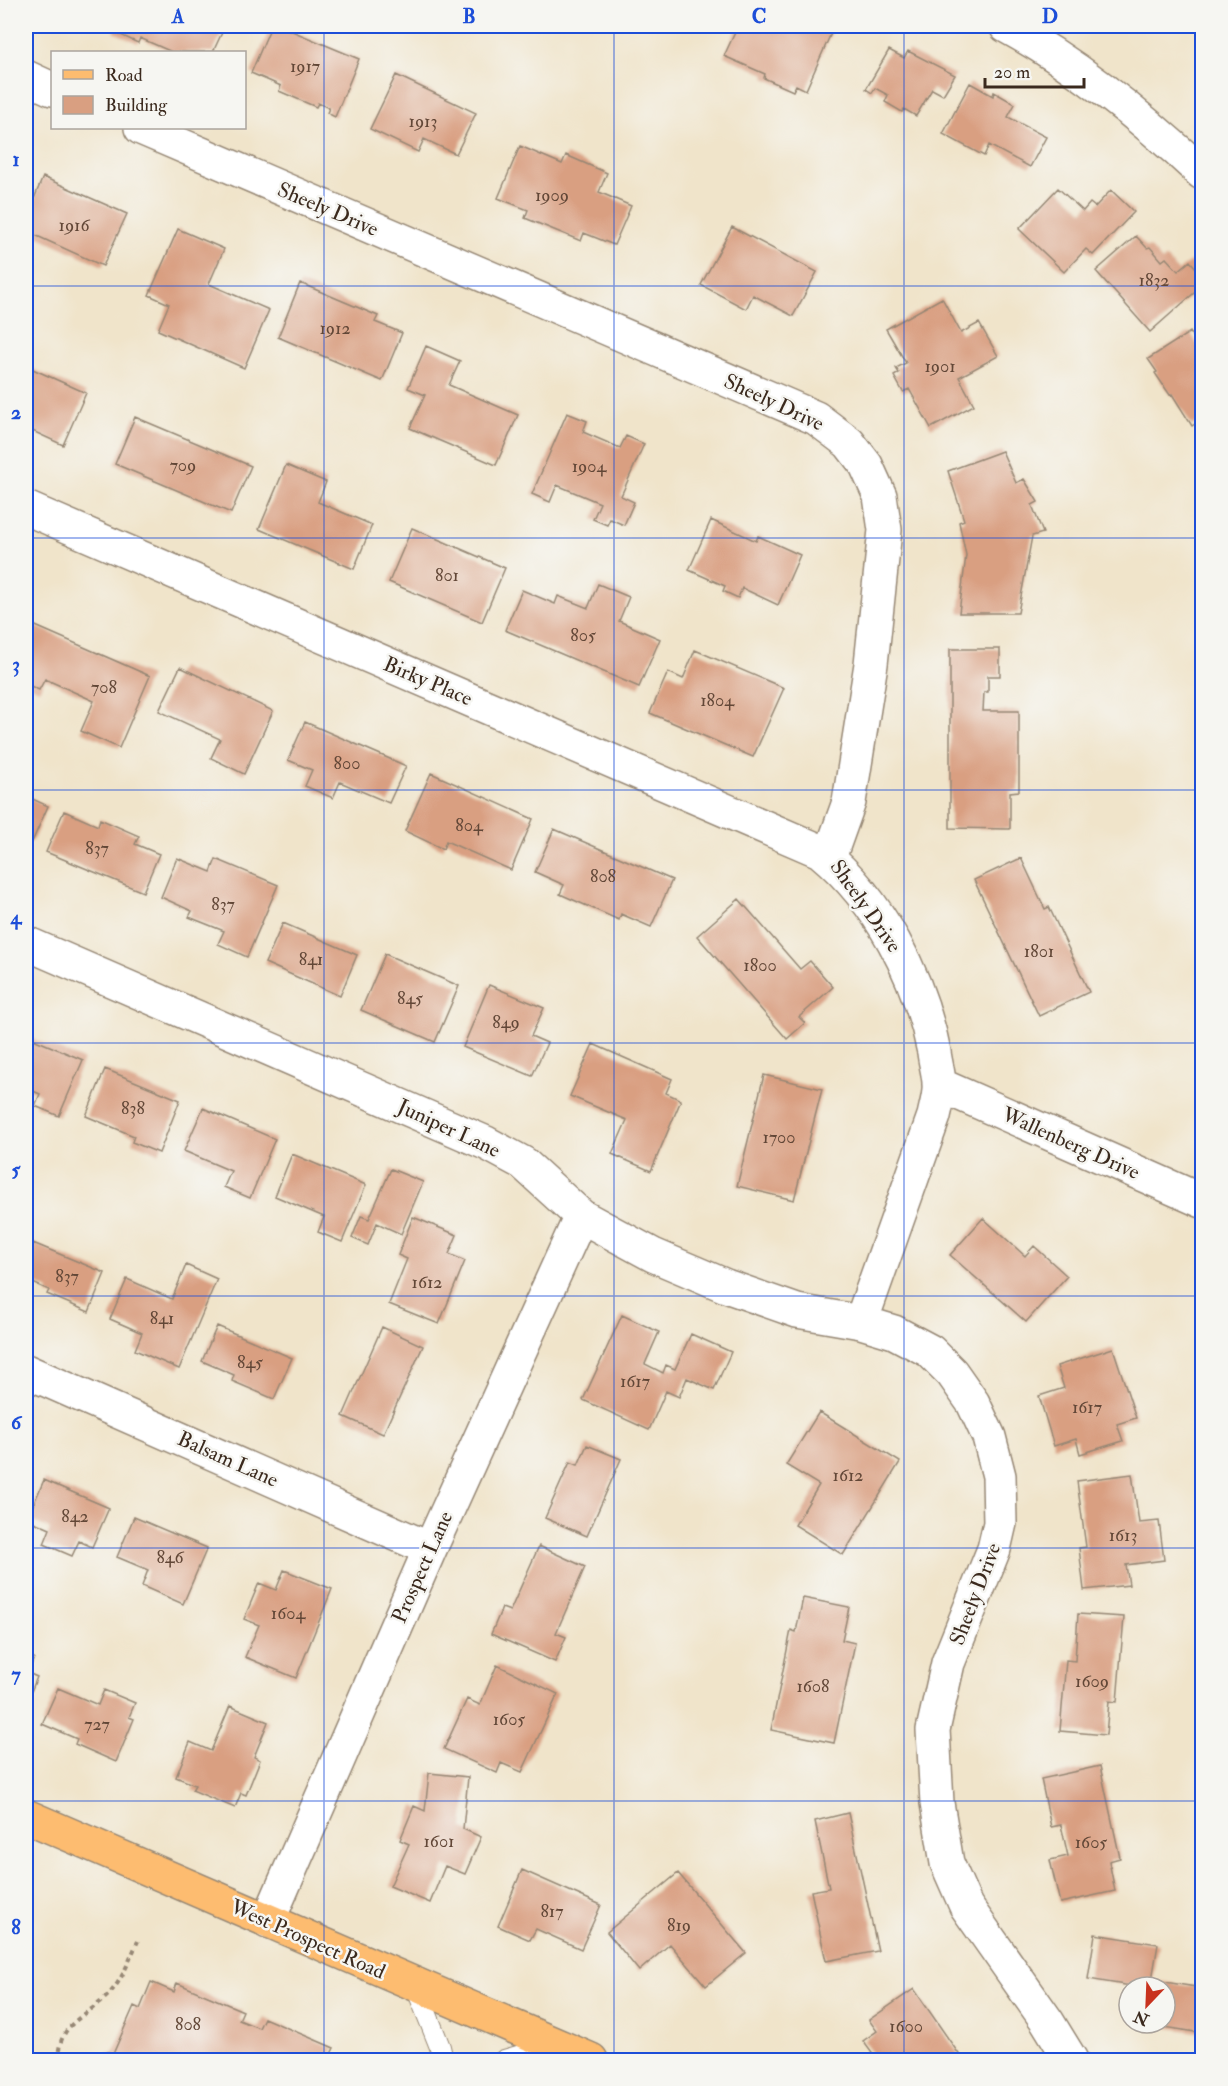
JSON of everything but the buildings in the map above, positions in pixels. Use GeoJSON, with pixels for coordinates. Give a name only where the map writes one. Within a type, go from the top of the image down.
{"type":"FeatureCollection","features":[{"type":"Feature","properties":{"kind":"main road","name":"West Prospect Road"},"geometry":{"type":"LineString","coordinates":[[26,1816],[416,1987],[551,2053],[591,2061]]}},
{"type":"Feature","properties":{"kind":"street"},"geometry":{"type":"LineString","coordinates":[[1006,26],[1035,42],[1109,95],[1170,143],[1203,173]]}},
{"type":"Feature","properties":{"kind":"street"},"geometry":{"type":"LineString","coordinates":[[26,77],[51,89]]}},
{"type":"Feature","properties":{"kind":"street","name":"Sheely Drive"},"geometry":{"type":"LineString","coordinates":[[143,129],[816,418],[849,443],[866,465],[880,496],[885,530],[871,664],[849,802],[829,858],[882,921],[907,966],[927,1020],[939,1085],[934,1116],[861,1322],[894,1332],[930,1351],[952,1373],[973,1403],[989,1437],[999,1476],[1000,1523],[994,1549],[948,1663],[933,1730],[937,1803],[947,1863],[966,1906],[1047,2022],[1071,2061]]}},
{"type":"Feature","properties":{"kind":"street","name":"Birky Place"},"geometry":{"type":"LineString","coordinates":[[26,508],[820,851],[829,858]]}},
{"type":"Feature","properties":{"kind":"street","name":"Juniper Lane"},"geometry":{"type":"LineString","coordinates":[[26,943],[486,1143],[523,1163],[581,1216],[653,1255],[726,1286],[797,1311],[861,1322]]}},
{"type":"Feature","properties":{"kind":"street","name":"Wallenberg Drive"},"geometry":{"type":"LineString","coordinates":[[939,1085],[1203,1201]]}},
{"type":"Feature","properties":{"kind":"street","name":"Prospect Lane"},"geometry":{"type":"LineString","coordinates":[[268,1921],[429,1549],[581,1216]]}},
{"type":"Feature","properties":{"kind":"street","name":"Balsam Lane"},"geometry":{"type":"LineString","coordinates":[[26,1371],[429,1549]]}},
{"type":"Feature","properties":{"kind":"lane"},"geometry":{"type":"LineString","coordinates":[[416,1987],[440,2047],[443,2061]]}},
{"type":"Feature","properties":{"kind":"lane"},"geometry":{"type":"LineString","coordinates":[[504,2061],[551,2053]]}},
{"type":"Feature","properties":{"kind":"path"},"geometry":{"type":"LineString","coordinates":[[58,2061],[61,2039],[68,2026],[106,1997],[121,1979],[138,1941]]}}]}
